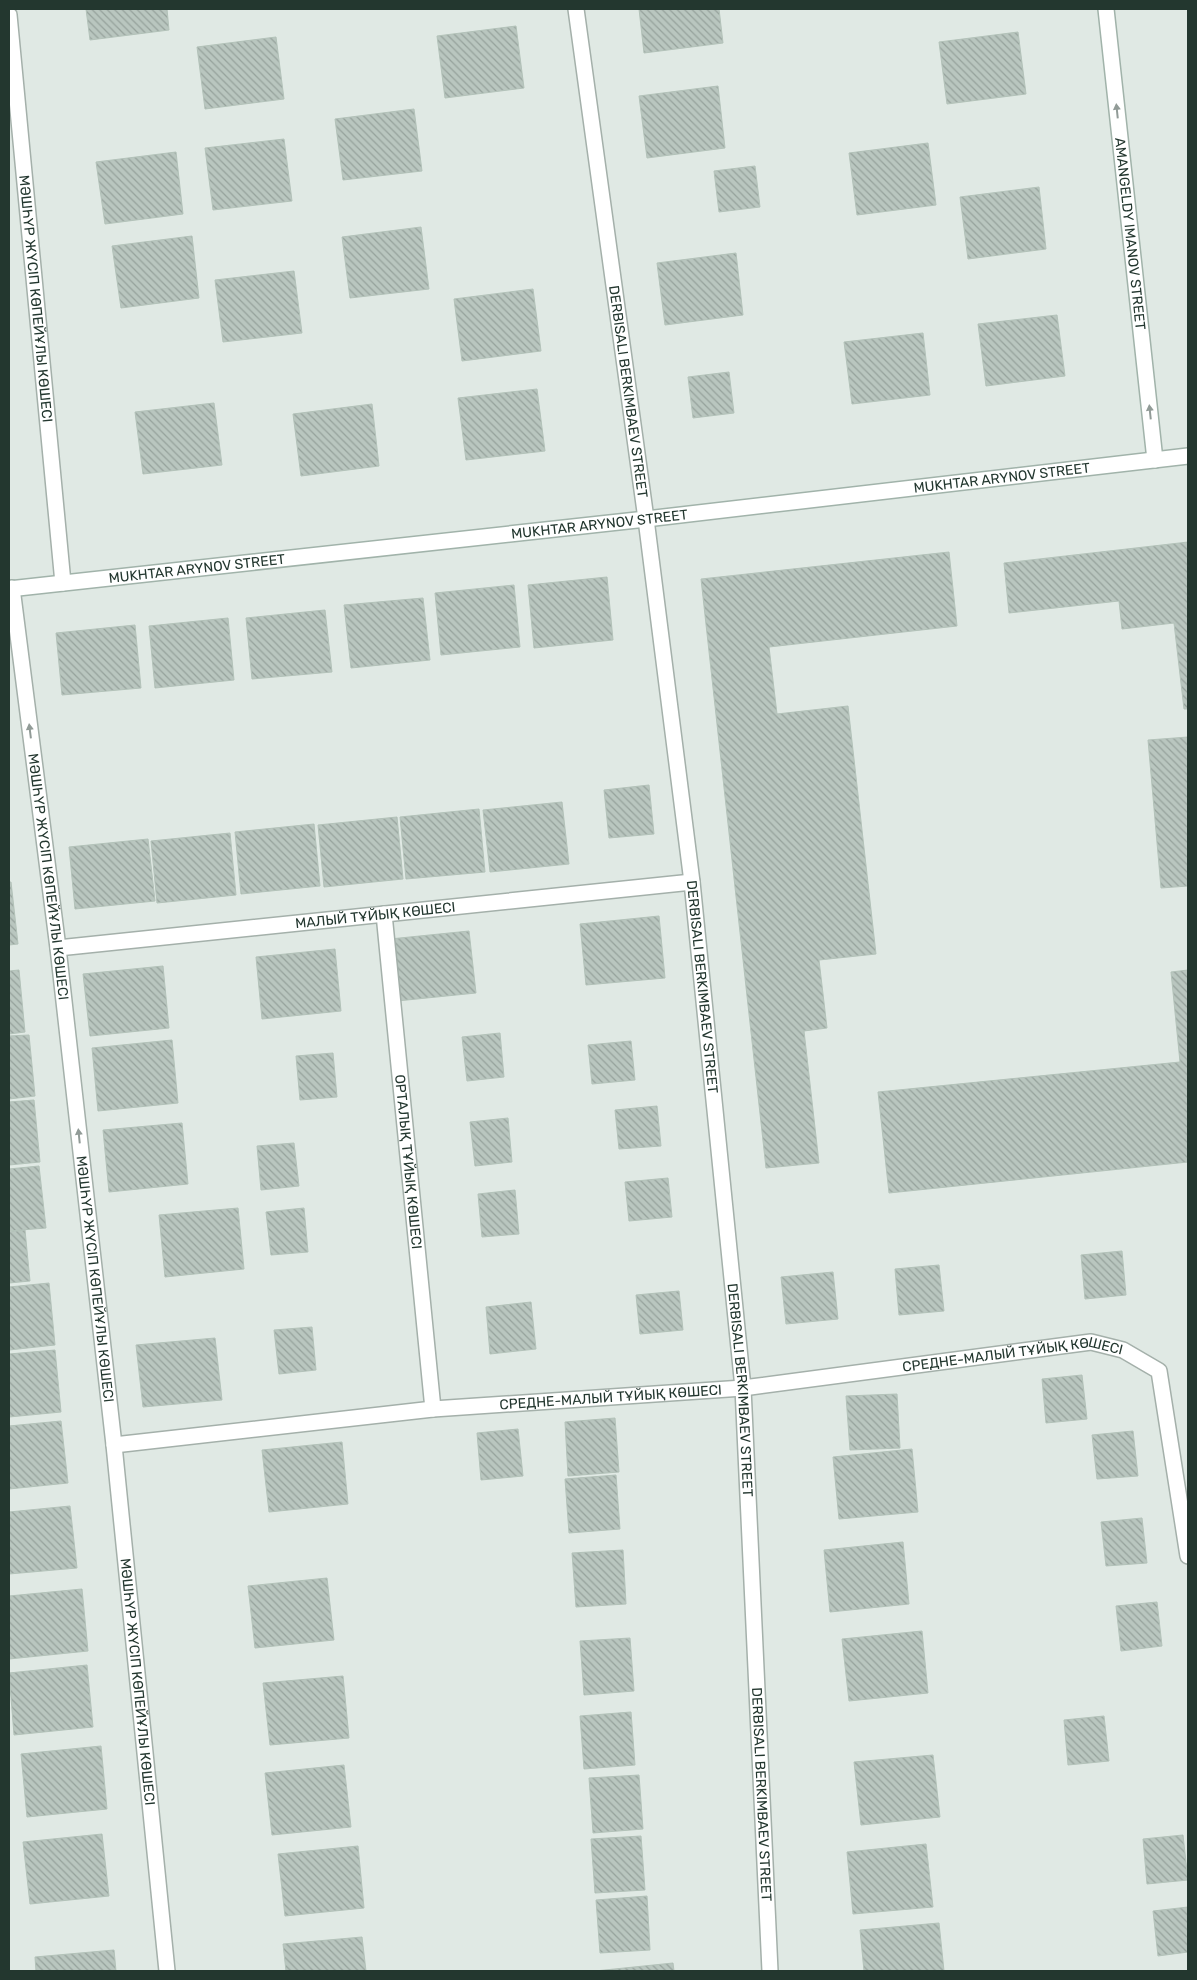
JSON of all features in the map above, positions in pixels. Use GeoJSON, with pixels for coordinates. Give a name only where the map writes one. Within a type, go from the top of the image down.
{"type":"FeatureCollection","features":[{"type":"Feature","properties":{"kind":"street","name":"DERBISALI BERKIMBAEV STREET"},"geometry":{"type":"LineString","coordinates":[[576,9],[646,519],[692,882],[743,1388],[770,1971]]}},
{"type":"Feature","properties":{"kind":"street","name":"AMANGELDY IMANOV STREET"},"geometry":{"type":"LineString","coordinates":[[1106,9],[1155,460]]}},
{"type":"Feature","properties":{"kind":"street","name":"МӘШҺҮР ЖҮСІП КӨПЕЙҰЛЫ КӨШЕСІ"},"geometry":{"type":"LineString","coordinates":[[9,15],[63,583]]}},
{"type":"Feature","properties":{"kind":"street","name":"MUKHTAR ARYNOV STREET"},"geometry":{"type":"LineString","coordinates":[[11,588],[646,519],[1188,456]]}},
{"type":"Feature","properties":{"kind":"street","name":"МӘШҺҮР ЖҮСІП КӨПЕЙҰЛЫ КӨШЕСІ"},"geometry":{"type":"LineString","coordinates":[[11,588],[58,948],[114,1445],[167,1971]]}},
{"type":"Feature","properties":{"kind":"street","name":"МАЛЫЙ ТҰЙЫҚ КӨШЕСІ"},"geometry":{"type":"LineString","coordinates":[[58,948],[692,882]]}},
{"type":"Feature","properties":{"kind":"street","name":"ОРТАЛЫҚ ТҰЙЫҚ КӨШЕСІ"},"geometry":{"type":"LineString","coordinates":[[384,914],[433,1408]]}},
{"type":"Feature","properties":{"kind":"street","name":"СРЕДНЕ-МАЛЫЙ ТҰЙЫҚ КӨШЕСІ"},"geometry":{"type":"LineString","coordinates":[[114,1445],[433,1408],[743,1388],[1091,1342],[1123,1350],[1160,1371],[1188,1556]]}},
{"type":"Feature","properties":{"kind":"building"},"geometry":{"type":"Polygon","coordinates":[[[86,9],[167,9],[169,30],[90,40],[86,9]]]}},
{"type":"Feature","properties":{"kind":"building"},"geometry":{"type":"Polygon","coordinates":[[[639,9],[719,9],[723,43],[644,53],[639,9]]]}},
{"type":"Feature","properties":{"kind":"building"},"geometry":{"type":"Polygon","coordinates":[[[516,26],[524,88],[445,98],[437,36],[516,26]]]}},
{"type":"Feature","properties":{"kind":"building"},"geometry":{"type":"Polygon","coordinates":[[[1018,32],[1026,94],[947,104],[939,42],[1018,32]]]}},
{"type":"Feature","properties":{"kind":"building"},"geometry":{"type":"Polygon","coordinates":[[[276,37],[284,99],[205,109],[197,47],[276,37]]]}},
{"type":"Feature","properties":{"kind":"building"},"geometry":{"type":"Polygon","coordinates":[[[718,86],[725,148],[647,158],[639,96],[718,86]]]}},
{"type":"Feature","properties":{"kind":"building"},"geometry":{"type":"Polygon","coordinates":[[[414,109],[422,171],[343,180],[335,119],[414,109]]]}},
{"type":"Feature","properties":{"kind":"building"},"geometry":{"type":"Polygon","coordinates":[[[284,139],[292,201],[213,210],[205,148],[284,139]]]}},
{"type":"Feature","properties":{"kind":"building"},"geometry":{"type":"Polygon","coordinates":[[[928,143],[936,205],[857,215],[849,153],[928,143]]]}},
{"type":"Feature","properties":{"kind":"building"},"geometry":{"type":"Polygon","coordinates":[[[176,152],[183,214],[105,224],[96,162],[176,152]]]}},
{"type":"Feature","properties":{"kind":"building"},"geometry":{"type":"Polygon","coordinates":[[[755,166],[760,207],[719,212],[714,171],[755,166]]]}},
{"type":"Feature","properties":{"kind":"building"},"geometry":{"type":"Polygon","coordinates":[[[1039,187],[1046,249],[968,259],[960,197],[1039,187]]]}},
{"type":"Feature","properties":{"kind":"building"},"geometry":{"type":"Polygon","coordinates":[[[421,227],[429,289],[350,298],[342,237],[421,227]]]}},
{"type":"Feature","properties":{"kind":"building"},"geometry":{"type":"Polygon","coordinates":[[[192,236],[199,298],[121,308],[112,246],[192,236]]]}},
{"type":"Feature","properties":{"kind":"building"},"geometry":{"type":"Polygon","coordinates":[[[736,253],[743,315],[665,325],[657,263],[736,253]]]}},
{"type":"Feature","properties":{"kind":"building"},"geometry":{"type":"Polygon","coordinates":[[[294,271],[302,333],[223,342],[215,280],[294,271]]]}},
{"type":"Feature","properties":{"kind":"building"},"geometry":{"type":"Polygon","coordinates":[[[533,289],[541,351],[462,361],[454,299],[533,289]]]}},
{"type":"Feature","properties":{"kind":"building"},"geometry":{"type":"Polygon","coordinates":[[[1057,315],[1065,376],[986,386],[978,324],[1057,315]]]}},
{"type":"Feature","properties":{"kind":"building"},"geometry":{"type":"Polygon","coordinates":[[[923,333],[930,395],[852,404],[844,342],[923,333]]]}},
{"type":"Feature","properties":{"kind":"building"},"geometry":{"type":"Polygon","coordinates":[[[729,372],[734,413],[693,418],[688,377],[729,372]]]}},
{"type":"Feature","properties":{"kind":"building"},"geometry":{"type":"Polygon","coordinates":[[[537,389],[545,451],[466,460],[458,398],[537,389]]]}},
{"type":"Feature","properties":{"kind":"building"},"geometry":{"type":"Polygon","coordinates":[[[214,403],[222,465],[143,474],[135,412],[214,403]]]}},
{"type":"Feature","properties":{"kind":"building"},"geometry":{"type":"Polygon","coordinates":[[[372,404],[379,466],[301,476],[293,414],[372,404]]]}},
{"type":"Feature","properties":{"kind":"building"},"geometry":{"type":"Polygon","coordinates":[[[1188,542],[1188,709],[1184,709],[1174,623],[1122,629],[1119,601],[1009,613],[1004,563],[1188,542]]]}},
{"type":"Feature","properties":{"kind":"building"},"geometry":{"type":"Polygon","coordinates":[[[949,552],[957,626],[769,647],[777,714],[848,706],[876,954],[819,960],[827,1028],[804,1031],[819,1163],[766,1168],[701,579],[949,552]]]}},
{"type":"Feature","properties":{"kind":"building"},"geometry":{"type":"Polygon","coordinates":[[[607,577],[613,640],[534,648],[528,585],[607,577]]]}},
{"type":"Feature","properties":{"kind":"building"},"geometry":{"type":"Polygon","coordinates":[[[514,585],[520,647],[441,655],[435,593],[514,585]]]}},
{"type":"Feature","properties":{"kind":"building"},"geometry":{"type":"Polygon","coordinates":[[[423,598],[430,660],[351,668],[344,605],[423,598]]]}},
{"type":"Feature","properties":{"kind":"building"},"geometry":{"type":"Polygon","coordinates":[[[325,610],[332,672],[252,679],[246,618],[325,610]]]}},
{"type":"Feature","properties":{"kind":"building"},"geometry":{"type":"Polygon","coordinates":[[[228,618],[234,680],[155,688],[149,626],[228,618]]]}},
{"type":"Feature","properties":{"kind":"building"},"geometry":{"type":"Polygon","coordinates":[[[135,625],[141,688],[62,695],[56,633],[135,625]]]}},
{"type":"Feature","properties":{"kind":"building"},"geometry":{"type":"Polygon","coordinates":[[[1188,737],[1188,886],[1161,888],[1148,740],[1188,737]]]}},
{"type":"Feature","properties":{"kind":"building"},"geometry":{"type":"Polygon","coordinates":[[[649,785],[654,834],[609,838],[604,790],[649,785]]]}},
{"type":"Feature","properties":{"kind":"building"},"geometry":{"type":"Polygon","coordinates":[[[562,802],[569,864],[490,872],[483,810],[562,802]]]}},
{"type":"Feature","properties":{"kind":"building"},"geometry":{"type":"Polygon","coordinates":[[[479,809],[485,872],[406,879],[400,817],[479,809]]]}},
{"type":"Feature","properties":{"kind":"building"},"geometry":{"type":"Polygon","coordinates":[[[397,817],[403,879],[324,887],[318,825],[397,817]]]}},
{"type":"Feature","properties":{"kind":"building"},"geometry":{"type":"Polygon","coordinates":[[[314,824],[320,886],[241,894],[235,832],[314,824]]]}},
{"type":"Feature","properties":{"kind":"building"},"geometry":{"type":"Polygon","coordinates":[[[230,833],[236,895],[157,903],[151,841],[230,833]]]}},
{"type":"Feature","properties":{"kind":"building"},"geometry":{"type":"Polygon","coordinates":[[[148,839],[155,901],[75,909],[69,847],[148,839]]]}},
{"type":"Feature","properties":{"kind":"building"},"geometry":{"type":"Polygon","coordinates":[[[9,882],[11,882],[18,944],[9,945],[9,882]]]}},
{"type":"Feature","properties":{"kind":"building"},"geometry":{"type":"Polygon","coordinates":[[[659,916],[665,978],[586,985],[580,924],[659,916]]]}},
{"type":"Feature","properties":{"kind":"building"},"geometry":{"type":"Polygon","coordinates":[[[469,931],[476,993],[397,1001],[390,939],[469,931]]]}},
{"type":"Feature","properties":{"kind":"building"},"geometry":{"type":"Polygon","coordinates":[[[335,949],[341,1011],[262,1019],[256,957],[335,949]]]}},
{"type":"Feature","properties":{"kind":"building"},"geometry":{"type":"Polygon","coordinates":[[[163,966],[169,1028],[90,1036],[83,974],[163,966]]]}},
{"type":"Feature","properties":{"kind":"building"},"geometry":{"type":"Polygon","coordinates":[[[19,970],[25,1032],[9,1034],[9,971],[19,970]]]}},
{"type":"Feature","properties":{"kind":"building"},"geometry":{"type":"Polygon","coordinates":[[[1188,970],[1188,1162],[889,1193],[878,1092],[1180,1062],[1171,972],[1188,970]]]}},
{"type":"Feature","properties":{"kind":"building"},"geometry":{"type":"Polygon","coordinates":[[[500,1033],[504,1077],[467,1081],[462,1037],[500,1033]]]}},
{"type":"Feature","properties":{"kind":"building"},"geometry":{"type":"Polygon","coordinates":[[[29,1035],[35,1096],[9,1099],[9,1036],[29,1035]]]}},
{"type":"Feature","properties":{"kind":"building"},"geometry":{"type":"Polygon","coordinates":[[[172,1040],[178,1103],[98,1111],[92,1048],[172,1040]]]}},
{"type":"Feature","properties":{"kind":"building"},"geometry":{"type":"Polygon","coordinates":[[[631,1041],[635,1080],[592,1084],[588,1045],[631,1041]]]}},
{"type":"Feature","properties":{"kind":"building"},"geometry":{"type":"Polygon","coordinates":[[[333,1053],[337,1097],[300,1100],[296,1056],[333,1053]]]}},
{"type":"Feature","properties":{"kind":"building"},"geometry":{"type":"Polygon","coordinates":[[[34,1100],[40,1162],[9,1165],[9,1102],[34,1100]]]}},
{"type":"Feature","properties":{"kind":"building"},"geometry":{"type":"Polygon","coordinates":[[[657,1106],[661,1146],[619,1149],[615,1110],[657,1106]]]}},
{"type":"Feature","properties":{"kind":"building"},"geometry":{"type":"Polygon","coordinates":[[[508,1118],[512,1162],[475,1166],[470,1122],[508,1118]]]}},
{"type":"Feature","properties":{"kind":"building"},"geometry":{"type":"Polygon","coordinates":[[[182,1123],[188,1184],[109,1192],[103,1130],[182,1123]]]}},
{"type":"Feature","properties":{"kind":"building"},"geometry":{"type":"Polygon","coordinates":[[[294,1143],[299,1186],[261,1190],[257,1146],[294,1143]]]}},
{"type":"Feature","properties":{"kind":"building"},"geometry":{"type":"Polygon","coordinates":[[[39,1166],[46,1228],[9,1231],[9,1169],[39,1166]]]}},
{"type":"Feature","properties":{"kind":"building"},"geometry":{"type":"Polygon","coordinates":[[[668,1178],[672,1217],[629,1221],[625,1182],[668,1178]]]}},
{"type":"Feature","properties":{"kind":"building"},"geometry":{"type":"Polygon","coordinates":[[[515,1190],[519,1234],[482,1237],[478,1194],[515,1190]]]}},
{"type":"Feature","properties":{"kind":"building"},"geometry":{"type":"Polygon","coordinates":[[[238,1208],[244,1269],[165,1277],[159,1215],[238,1208]]]}},
{"type":"Feature","properties":{"kind":"building"},"geometry":{"type":"Polygon","coordinates":[[[304,1208],[308,1252],[271,1255],[266,1212],[304,1208]]]}},
{"type":"Feature","properties":{"kind":"building"},"geometry":{"type":"Polygon","coordinates":[[[25,1230],[30,1281],[9,1283],[9,1232],[25,1230]]]}},
{"type":"Feature","properties":{"kind":"building"},"geometry":{"type":"Polygon","coordinates":[[[1122,1251],[1126,1295],[1085,1299],[1081,1255],[1122,1251]]]}},
{"type":"Feature","properties":{"kind":"building"},"geometry":{"type":"Polygon","coordinates":[[[939,1265],[944,1311],[899,1315],[895,1269],[939,1265]]]}},
{"type":"Feature","properties":{"kind":"building"},"geometry":{"type":"Polygon","coordinates":[[[833,1272],[838,1319],[786,1324],[781,1277],[833,1272]]]}},
{"type":"Feature","properties":{"kind":"building"},"geometry":{"type":"Polygon","coordinates":[[[49,1283],[55,1345],[9,1350],[9,1287],[49,1283]]]}},
{"type":"Feature","properties":{"kind":"building"},"geometry":{"type":"Polygon","coordinates":[[[679,1291],[683,1330],[640,1334],[636,1295],[679,1291]]]}},
{"type":"Feature","properties":{"kind":"building"},"geometry":{"type":"Polygon","coordinates":[[[531,1302],[536,1349],[490,1354],[486,1307],[531,1302]]]}},
{"type":"Feature","properties":{"kind":"building"},"geometry":{"type":"Polygon","coordinates":[[[312,1327],[316,1370],[279,1374],[274,1330],[312,1327]]]}},
{"type":"Feature","properties":{"kind":"building"},"geometry":{"type":"Polygon","coordinates":[[[215,1338],[222,1400],[143,1407],[136,1345],[215,1338]]]}},
{"type":"Feature","properties":{"kind":"building"},"geometry":{"type":"Polygon","coordinates":[[[55,1350],[61,1412],[9,1417],[9,1354],[55,1350]]]}},
{"type":"Feature","properties":{"kind":"building"},"geometry":{"type":"Polygon","coordinates":[[[1082,1375],[1087,1419],[1046,1423],[1042,1379],[1082,1375]]]}},
{"type":"Feature","properties":{"kind":"building"},"geometry":{"type":"Polygon","coordinates":[[[897,1394],[900,1448],[850,1450],[846,1396],[897,1394]]]}},
{"type":"Feature","properties":{"kind":"building"},"geometry":{"type":"Polygon","coordinates":[[[615,1418],[619,1472],[568,1476],[565,1422],[615,1418]]]}},
{"type":"Feature","properties":{"kind":"building"},"geometry":{"type":"Polygon","coordinates":[[[61,1421],[68,1483],[9,1489],[9,1426],[61,1421]]]}},
{"type":"Feature","properties":{"kind":"building"},"geometry":{"type":"Polygon","coordinates":[[[518,1429],[523,1476],[481,1480],[477,1433],[518,1429]]]}},
{"type":"Feature","properties":{"kind":"building"},"geometry":{"type":"Polygon","coordinates":[[[1133,1431],[1138,1476],[1097,1479],[1092,1435],[1133,1431]]]}},
{"type":"Feature","properties":{"kind":"building"},"geometry":{"type":"Polygon","coordinates":[[[342,1442],[348,1504],[269,1512],[262,1450],[342,1442]]]}},
{"type":"Feature","properties":{"kind":"building"},"geometry":{"type":"Polygon","coordinates":[[[912,1449],[918,1512],[839,1519],[833,1457],[912,1449]]]}},
{"type":"Feature","properties":{"kind":"building"},"geometry":{"type":"Polygon","coordinates":[[[616,1475],[620,1529],[569,1533],[565,1479],[616,1475]]]}},
{"type":"Feature","properties":{"kind":"building"},"geometry":{"type":"Polygon","coordinates":[[[70,1506],[77,1568],[9,1574],[9,1512],[70,1506]]]}},
{"type":"Feature","properties":{"kind":"building"},"geometry":{"type":"Polygon","coordinates":[[[1142,1518],[1147,1563],[1106,1566],[1101,1522],[1142,1518]]]}},
{"type":"Feature","properties":{"kind":"building"},"geometry":{"type":"Polygon","coordinates":[[[903,1542],[909,1604],[830,1612],[824,1550],[903,1542]]]}},
{"type":"Feature","properties":{"kind":"building"},"geometry":{"type":"Polygon","coordinates":[[[623,1550],[626,1604],[576,1607],[572,1553],[623,1550]]]}},
{"type":"Feature","properties":{"kind":"building"},"geometry":{"type":"Polygon","coordinates":[[[327,1578],[334,1640],[255,1648],[248,1586],[327,1578]]]}},
{"type":"Feature","properties":{"kind":"building"},"geometry":{"type":"Polygon","coordinates":[[[82,1589],[88,1651],[9,1659],[9,1596],[82,1589]]]}},
{"type":"Feature","properties":{"kind":"building"},"geometry":{"type":"Polygon","coordinates":[[[1157,1602],[1162,1646],[1121,1651],[1116,1606],[1157,1602]]]}},
{"type":"Feature","properties":{"kind":"building"},"geometry":{"type":"Polygon","coordinates":[[[922,1631],[928,1693],[849,1701],[842,1639],[922,1631]]]}},
{"type":"Feature","properties":{"kind":"building"},"geometry":{"type":"Polygon","coordinates":[[[630,1638],[634,1691],[584,1695],[580,1641],[630,1638]]]}},
{"type":"Feature","properties":{"kind":"building"},"geometry":{"type":"Polygon","coordinates":[[[87,1665],[93,1727],[14,1735],[9,1673],[87,1665]]]}},
{"type":"Feature","properties":{"kind":"building"},"geometry":{"type":"Polygon","coordinates":[[[343,1676],[349,1738],[270,1745],[263,1683],[343,1676]]]}},
{"type":"Feature","properties":{"kind":"building"},"geometry":{"type":"Polygon","coordinates":[[[631,1712],[635,1765],[584,1769],[580,1716],[631,1712]]]}},
{"type":"Feature","properties":{"kind":"building"},"geometry":{"type":"Polygon","coordinates":[[[1104,1716],[1109,1761],[1068,1765],[1064,1720],[1104,1716]]]}},
{"type":"Feature","properties":{"kind":"building"},"geometry":{"type":"Polygon","coordinates":[[[101,1746],[107,1809],[27,1817],[21,1754],[101,1746]]]}},
{"type":"Feature","properties":{"kind":"building"},"geometry":{"type":"Polygon","coordinates":[[[933,1755],[940,1817],[861,1825],[854,1762],[933,1755]]]}},
{"type":"Feature","properties":{"kind":"building"},"geometry":{"type":"Polygon","coordinates":[[[344,1765],[351,1827],[272,1835],[265,1773],[344,1765]]]}},
{"type":"Feature","properties":{"kind":"building"},"geometry":{"type":"Polygon","coordinates":[[[639,1775],[643,1829],[593,1833],[589,1778],[639,1775]]]}},
{"type":"Feature","properties":{"kind":"building"},"geometry":{"type":"Polygon","coordinates":[[[102,1834],[109,1896],[30,1904],[23,1842],[102,1834]]]}},
{"type":"Feature","properties":{"kind":"building"},"geometry":{"type":"Polygon","coordinates":[[[1183,1835],[1188,1880],[1147,1884],[1143,1839],[1183,1835]]]}},
{"type":"Feature","properties":{"kind":"building"},"geometry":{"type":"Polygon","coordinates":[[[641,1836],[645,1890],[595,1893],[591,1839],[641,1836]]]}},
{"type":"Feature","properties":{"kind":"building"},"geometry":{"type":"Polygon","coordinates":[[[926,1844],[933,1907],[853,1914],[847,1852],[926,1844]]]}},
{"type":"Feature","properties":{"kind":"building"},"geometry":{"type":"Polygon","coordinates":[[[358,1846],[364,1908],[285,1916],[278,1854],[358,1846]]]}},
{"type":"Feature","properties":{"kind":"building"},"geometry":{"type":"Polygon","coordinates":[[[647,1896],[650,1950],[600,1953],[596,1900],[647,1896]]]}},
{"type":"Feature","properties":{"kind":"building"},"geometry":{"type":"Polygon","coordinates":[[[1188,1907],[1188,1952],[1158,1956],[1153,1911],[1188,1907]]]}},
{"type":"Feature","properties":{"kind":"building"},"geometry":{"type":"Polygon","coordinates":[[[939,1923],[944,1971],[864,1971],[860,1930],[939,1923]]]}},
{"type":"Feature","properties":{"kind":"building"},"geometry":{"type":"Polygon","coordinates":[[[362,1937],[366,1971],[286,1971],[283,1944],[362,1937]]]}},
{"type":"Feature","properties":{"kind":"building"},"geometry":{"type":"Polygon","coordinates":[[[114,1950],[116,1971],[36,1971],[35,1957],[114,1950]]]}},
{"type":"Feature","properties":{"kind":"building"},"geometry":{"type":"Polygon","coordinates":[[[673,1963],[674,1971],[595,1971],[673,1963]]]}}]}
